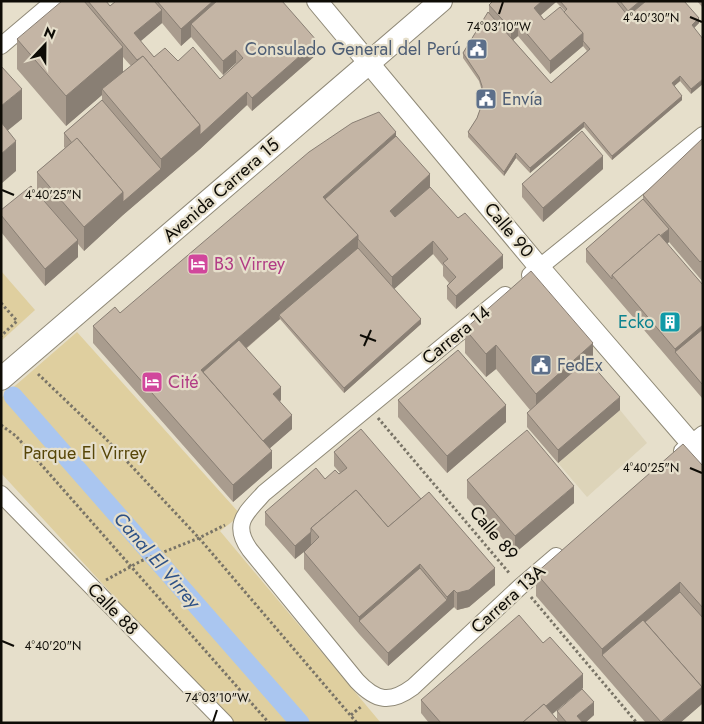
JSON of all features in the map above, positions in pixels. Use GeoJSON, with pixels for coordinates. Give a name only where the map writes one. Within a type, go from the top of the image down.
{"type":"FeatureCollection","features":[{"type":"Feature","properties":{"kind":"main road","name":"Avenida Carrera 15"},"geometry":{"type":"LineString","coordinates":[[1,380],[24,358],[441,1]]}},
{"type":"Feature","properties":{"kind":"street"},"geometry":{"type":"LineString","coordinates":[[1,46],[54,1]]}},
{"type":"Feature","properties":{"kind":"street","name":"Calle 90"},"geometry":{"type":"LineString","coordinates":[[317,1],[539,267],[699,445]]}},
{"type":"Feature","properties":{"kind":"street","name":"Carrera 14"},"geometry":{"type":"LineString","coordinates":[[244,515],[264,493],[368,406],[703,135]]}},
{"type":"Feature","properties":{"kind":"street"},"geometry":{"type":"LineString","coordinates":[[669,462],[699,445]]}},
{"type":"Feature","properties":{"kind":"street","name":"Calle 88"},"geometry":{"type":"LineString","coordinates":[[1,494],[222,722]]}},
{"type":"Feature","properties":{"kind":"street","name":"Carrera 13A"},"geometry":{"type":"LineString","coordinates":[[244,515],[240,530],[250,550],[356,681],[375,696],[389,699],[399,697],[413,688],[521,586],[565,549]]}},
{"type":"Feature","properties":{"kind":"path"},"geometry":{"type":"LineString","coordinates":[[1,303],[17,321],[1,336]]}},
{"type":"Feature","properties":{"kind":"path"},"geometry":{"type":"LineString","coordinates":[[24,358],[53,390],[106,439],[199,538],[357,723]]}},
{"type":"Feature","properties":{"kind":"path","name":"Calle 89"},"geometry":{"type":"LineString","coordinates":[[368,406],[637,723]]}},
{"type":"Feature","properties":{"kind":"path"},"geometry":{"type":"LineString","coordinates":[[1,425],[16,436],[269,723]]}},
{"type":"Feature","properties":{"kind":"path"},"geometry":{"type":"LineString","coordinates":[[92,587],[141,560],[199,538],[244,515]]}},
{"type":"Feature","properties":{"kind":"shaded area"},"geometry":{"type":"Polygon","coordinates":[[[620,410],[647,443],[587,497],[558,463],[620,410]]]}},
{"type":"Feature","properties":{"kind":"green space"},"geometry":{"type":"Polygon","coordinates":[[[1,271],[35,310],[1,341],[1,271]]]}},
{"type":"Feature","properties":{"kind":"green space","name":"Parque El Virrey"},"geometry":{"type":"Polygon","coordinates":[[[77,332],[241,515],[220,531],[381,723],[230,723],[1,473],[1,398],[77,332]]]}},
{"type":"Feature","properties":{"kind":"building"},"geometry":{"type":"Polygon","coordinates":[[[62,1],[84,1],[123,47],[66,96],[17,39],[62,1]]]}},
{"type":"Feature","properties":{"kind":"building"},"geometry":{"type":"Polygon","coordinates":[[[88,1],[106,1],[110,6],[116,1],[154,1],[162,10],[134,33],[154,57],[165,48],[178,61],[193,47],[220,79],[243,58],[236,50],[223,61],[191,24],[217,1],[282,1],[317,41],[252,98],[247,92],[200,135],[200,125],[143,56],[137,60],[88,1]]]}},
{"type":"Feature","properties":{"kind":"building"},"geometry":{"type":"Polygon","coordinates":[[[157,1],[213,1],[181,29],[157,1]]]}},
{"type":"Feature","properties":{"kind":"building"},"geometry":{"type":"Polygon","coordinates":[[[493,1],[542,1],[534,8],[544,20],[560,7],[583,33],[550,61],[518,23],[511,29],[489,5],[493,1]]]}},
{"type":"Feature","properties":{"kind":"building"},"geometry":{"type":"Polygon","coordinates":[[[560,1],[616,1],[628,16],[646,1],[684,1],[699,18],[692,25],[703,39],[703,79],[691,89],[680,76],[672,83],[682,96],[612,156],[584,122],[530,168],[516,153],[504,172],[468,132],[477,118],[482,104],[482,86],[479,77],[463,53],[488,12],[551,83],[590,49],[583,41],[583,33],[564,12],[567,9],[560,1]]]}},
{"type":"Feature","properties":{"kind":"building"},"geometry":{"type":"Polygon","coordinates":[[[620,1],[640,1],[628,11],[620,1]]]}},
{"type":"Feature","properties":{"kind":"building"},"geometry":{"type":"Polygon","coordinates":[[[143,56],[200,125],[161,159],[102,89],[143,56]]]}},
{"type":"Feature","properties":{"kind":"building"},"geometry":{"type":"Polygon","coordinates":[[[1,66],[22,89],[1,106],[1,66]]]}},
{"type":"Feature","properties":{"kind":"building"},"geometry":{"type":"Polygon","coordinates":[[[102,100],[161,169],[123,202],[123,192],[77,138],[72,143],[64,133],[102,100]]]}},
{"type":"Feature","properties":{"kind":"building"},"geometry":{"type":"Polygon","coordinates":[[[379,112],[396,132],[323,197],[358,235],[201,370],[272,451],[233,485],[93,326],[115,307],[120,313],[309,152],[352,123],[379,112]]]}},
{"type":"Feature","properties":{"kind":"building"},"geometry":{"type":"Polygon","coordinates":[[[1,122],[16,141],[1,154],[1,122]]]}},
{"type":"Feature","properties":{"kind":"building"},"geometry":{"type":"Polygon","coordinates":[[[582,131],[603,156],[543,208],[522,184],[582,131]]]}},
{"type":"Feature","properties":{"kind":"building"},"geometry":{"type":"Polygon","coordinates":[[[396,136],[430,174],[390,211],[395,217],[430,187],[458,218],[465,213],[503,255],[456,296],[447,286],[456,277],[443,263],[448,259],[433,241],[392,277],[358,239],[358,235],[325,199],[396,136]]]}},
{"type":"Feature","properties":{"kind":"building"},"geometry":{"type":"Polygon","coordinates":[[[77,138],[123,192],[84,227],[37,172],[77,138]]]}},
{"type":"Feature","properties":{"kind":"building"},"geometry":{"type":"Polygon","coordinates":[[[703,138],[703,260],[700,262],[643,195],[703,138]]]}},
{"type":"Feature","properties":{"kind":"building"},"geometry":{"type":"Polygon","coordinates":[[[31,186],[78,240],[45,269],[1,215],[1,210],[31,186]]]}},
{"type":"Feature","properties":{"kind":"building"},"geometry":{"type":"Polygon","coordinates":[[[643,199],[669,229],[660,236],[659,234],[612,275],[612,279],[586,249],[643,199]]]}},
{"type":"Feature","properties":{"kind":"building","name":"Ecko"},"geometry":{"type":"Polygon","coordinates":[[[659,234],[703,285],[703,325],[675,349],[612,275],[659,234]]]}},
{"type":"Feature","properties":{"kind":"building"},"geometry":{"type":"Polygon","coordinates":[[[358,248],[421,319],[344,388],[279,315],[358,248]]]}},
{"type":"Feature","properties":{"kind":"building"},"geometry":{"type":"Polygon","coordinates":[[[531,271],[593,343],[536,394],[496,345],[486,354],[465,329],[531,271]]]}},
{"type":"Feature","properties":{"kind":"building"},"geometry":{"type":"Polygon","coordinates":[[[703,329],[703,384],[702,384],[675,352],[703,329]]]}},
{"type":"Feature","properties":{"kind":"building"},"geometry":{"type":"Polygon","coordinates":[[[239,340],[281,387],[273,394],[292,415],[263,441],[203,372],[239,340]]]}},
{"type":"Feature","properties":{"kind":"building"},"geometry":{"type":"Polygon","coordinates":[[[458,350],[506,405],[447,456],[398,400],[458,350]]]}},
{"type":"Feature","properties":{"kind":"building"},"geometry":{"type":"Polygon","coordinates":[[[587,359],[620,397],[558,450],[527,413],[587,359]]]}},
{"type":"Feature","properties":{"kind":"building"},"geometry":{"type":"Polygon","coordinates":[[[361,429],[421,499],[388,527],[356,490],[311,528],[311,532],[295,546],[265,512],[316,468],[325,479],[335,470],[339,474],[347,468],[334,452],[361,429]]]}},
{"type":"Feature","properties":{"kind":"building"},"geometry":{"type":"Polygon","coordinates":[[[527,430],[574,486],[515,536],[467,480],[527,430]]]}},
{"type":"Feature","properties":{"kind":"building"},"geometry":{"type":"Polygon","coordinates":[[[683,444],[703,466],[703,608],[680,582],[602,649],[536,573],[683,444]]]}},
{"type":"Feature","properties":{"kind":"building"},"geometry":{"type":"Polygon","coordinates":[[[356,490],[388,527],[429,492],[495,568],[469,590],[457,593],[454,590],[447,597],[420,564],[359,617],[304,552],[319,537],[311,528],[356,490]]]}},
{"type":"Feature","properties":{"kind":"building"},"geometry":{"type":"Polygon","coordinates":[[[420,568],[447,600],[388,653],[359,621],[420,568]]]}},
{"type":"Feature","properties":{"kind":"building"},"geometry":{"type":"Polygon","coordinates":[[[680,592],[703,618],[702,691],[702,687],[645,622],[680,592]]]}},
{"type":"Feature","properties":{"kind":"building"},"geometry":{"type":"Polygon","coordinates":[[[519,615],[543,643],[550,637],[583,674],[546,706],[544,704],[522,723],[441,723],[421,700],[519,615]]]}},
{"type":"Feature","properties":{"kind":"building"},"geometry":{"type":"Polygon","coordinates":[[[643,620],[702,687],[661,722],[602,655],[643,620]]]}},
{"type":"Feature","properties":{"kind":"building"},"geometry":{"type":"Polygon","coordinates":[[[582,689],[594,702],[577,716],[583,723],[567,723],[557,711],[582,689]]]}},
{"type":"Feature","properties":{"kind":"building"},"geometry":{"type":"Polygon","coordinates":[[[544,704],[560,723],[522,723],[544,704]]]}},
{"type":"Feature","properties":{"kind":"waterway","name":"Canal El Virrey"},"geometry":{"type":"LineString","coordinates":[[13,396],[300,723]]}},
{"type":"Feature","properties":{"kind":"place","name":"Consulado General del Perú"},"geometry":{"type":"Point","coordinates":[477,49]}},
{"type":"Feature","properties":{"kind":"place","name":"Envía"},"geometry":{"type":"Point","coordinates":[486,99]}},
{"type":"Feature","properties":{"kind":"place","name":"B3 Virrey"},"geometry":{"type":"Point","coordinates":[198,264]}},
{"type":"Feature","properties":{"kind":"place","name":"Ecko"},"geometry":{"type":"Point","coordinates":[670,322]}},
{"type":"Feature","properties":{"kind":"place","name":"FedEx"},"geometry":{"type":"Point","coordinates":[541,365]}},
{"type":"Feature","properties":{"kind":"place","name":"Cité"},"geometry":{"type":"Point","coordinates":[152,382]}}]}
